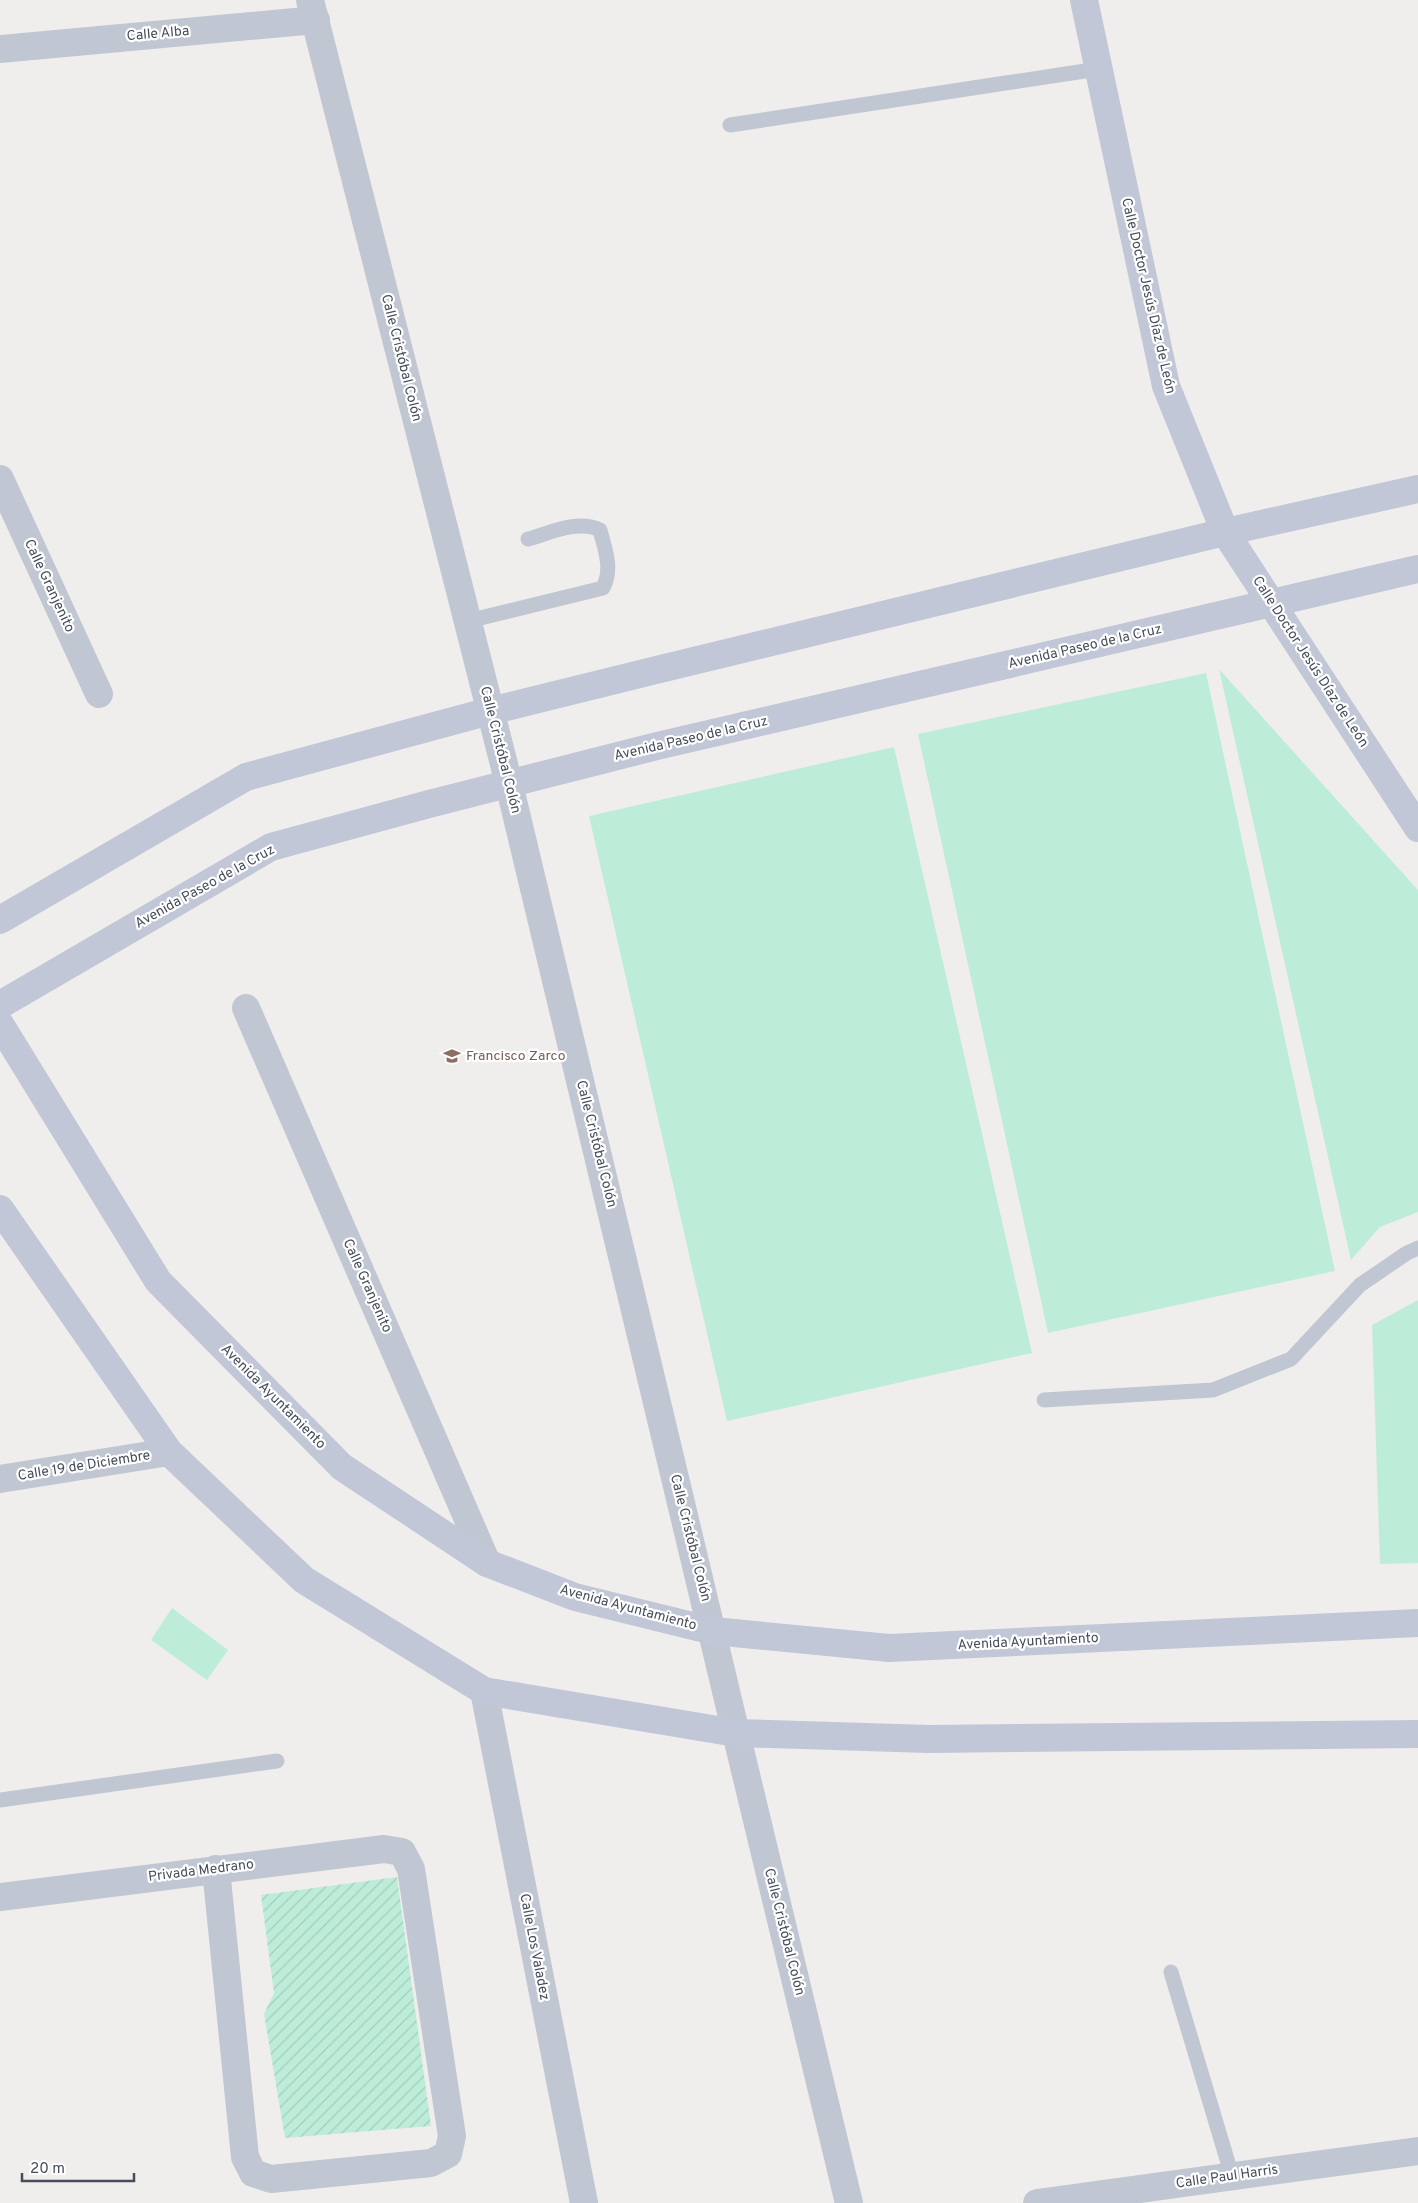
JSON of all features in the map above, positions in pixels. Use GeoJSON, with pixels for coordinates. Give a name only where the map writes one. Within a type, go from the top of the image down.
{"type":"FeatureCollection","features":[{"type":"Feature","properties":{"kind":"main road","name":"Calle Doctor Jesús Díaz de León"},"geometry":{"type":"LineString","coordinates":[[1084,0],[1166,386],[1225,532],[1418,828]]}},
{"type":"Feature","properties":{"kind":"main road"},"geometry":{"type":"LineString","coordinates":[[0,920],[246,777],[490,711],[1225,532],[1418,489]]}},
{"type":"Feature","properties":{"kind":"main road","name":"Avenida Paseo de la Cruz"},"geometry":{"type":"LineString","coordinates":[[0,1005],[271,847],[429,804],[657,746],[1418,569]]}},
{"type":"Feature","properties":{"kind":"main road","name":"Avenida Ayuntamiento"},"geometry":{"type":"LineString","coordinates":[[0,1024],[158,1281],[342,1468],[487,1563],[575,1597],[713,1631],[889,1648],[1418,1623]]}},
{"type":"Feature","properties":{"kind":"main road"},"geometry":{"type":"LineString","coordinates":[[0,1209],[169,1452],[304,1580],[484,1691],[736,1733],[928,1739],[1418,1734]]}},
{"type":"Feature","properties":{"kind":"street","name":"Calle Alba"},"geometry":{"type":"LineString","coordinates":[[0,49],[313,10]]}},
{"type":"Feature","properties":{"kind":"street","name":"Calle Cristóbal Colón"},"geometry":{"type":"LineString","coordinates":[[313,10],[509,784],[849,2203]]}},
{"type":"Feature","properties":{"kind":"street","name":"Calle Granjenito"},"geometry":{"type":"LineString","coordinates":[[0,479],[99,694]]}},
{"type":"Feature","properties":{"kind":"street","name":"Calle Granjenito"},"geometry":{"type":"LineString","coordinates":[[246,1008],[487,1563]]}},
{"type":"Feature","properties":{"kind":"street","name":"Calle 19 de Diciembre"},"geometry":{"type":"LineString","coordinates":[[0,1479],[169,1452]]}},
{"type":"Feature","properties":{"kind":"street","name":"Calle Los Valadez"},"geometry":{"type":"LineString","coordinates":[[484,1691],[584,2203]]}},
{"type":"Feature","properties":{"kind":"street","name":"Privada Medrano"},"geometry":{"type":"LineString","coordinates":[[0,1897],[216,1869],[384,1849],[402,1852],[410,1869],[452,2136],[448,2154],[431,2163],[271,2179],[253,2173],[244,2158],[216,1869]]}},
{"type":"Feature","properties":{"kind":"street","name":"Calle Paul Harris"},"geometry":{"type":"LineString","coordinates":[[1037,2203],[1418,2152]]}},
{"type":"Feature","properties":{"kind":"lane"},"geometry":{"type":"LineString","coordinates":[[730,125],[1098,69]]}},
{"type":"Feature","properties":{"kind":"lane"},"geometry":{"type":"LineString","coordinates":[[468,621],[603,588],[608,577],[608,565],[600,530],[590,525],[579,525],[528,539]]}},
{"type":"Feature","properties":{"kind":"lane"},"geometry":{"type":"LineString","coordinates":[[1044,1400],[1213,1390],[1291,1359],[1360,1285],[1407,1253],[1418,1248]]}},
{"type":"Feature","properties":{"kind":"lane"},"geometry":{"type":"LineString","coordinates":[[0,1800],[277,1761]]}},
{"type":"Feature","properties":{"kind":"lane"},"geometry":{"type":"LineString","coordinates":[[1171,1972],[1232,2176]]}},
{"type":"Feature","properties":{"kind":"green space"},"geometry":{"type":"Polygon","coordinates":[[[1219,669],[1418,890],[1418,1212],[1380,1227],[1351,1260],[1219,669]]]}},
{"type":"Feature","properties":{"kind":"green space"},"geometry":{"type":"Polygon","coordinates":[[[1206,673],[1335,1271],[1048,1333],[918,734],[1206,673]]]}},
{"type":"Feature","properties":{"kind":"green space"},"geometry":{"type":"Polygon","coordinates":[[[894,747],[1032,1353],[727,1421],[589,816],[894,747]]]}},
{"type":"Feature","properties":{"kind":"green space"},"geometry":{"type":"Polygon","coordinates":[[[1418,1300],[1418,1563],[1380,1564],[1372,1325],[1418,1300]]]}},
{"type":"Feature","properties":{"kind":"green space"},"geometry":{"type":"Polygon","coordinates":[[[172,1608],[228,1650],[207,1680],[151,1640],[172,1608]]]}},
{"type":"Feature","properties":{"kind":"green space"},"geometry":{"type":"Polygon","coordinates":[[[397,1877],[431,2126],[285,2138],[264,2014],[274,1993],[261,1895],[397,1877]]]}},
{"type":"Feature","properties":{"kind":"place","name":"Francisco Zarco"},"geometry":{"type":"Point","coordinates":[452,1056]}}]}
